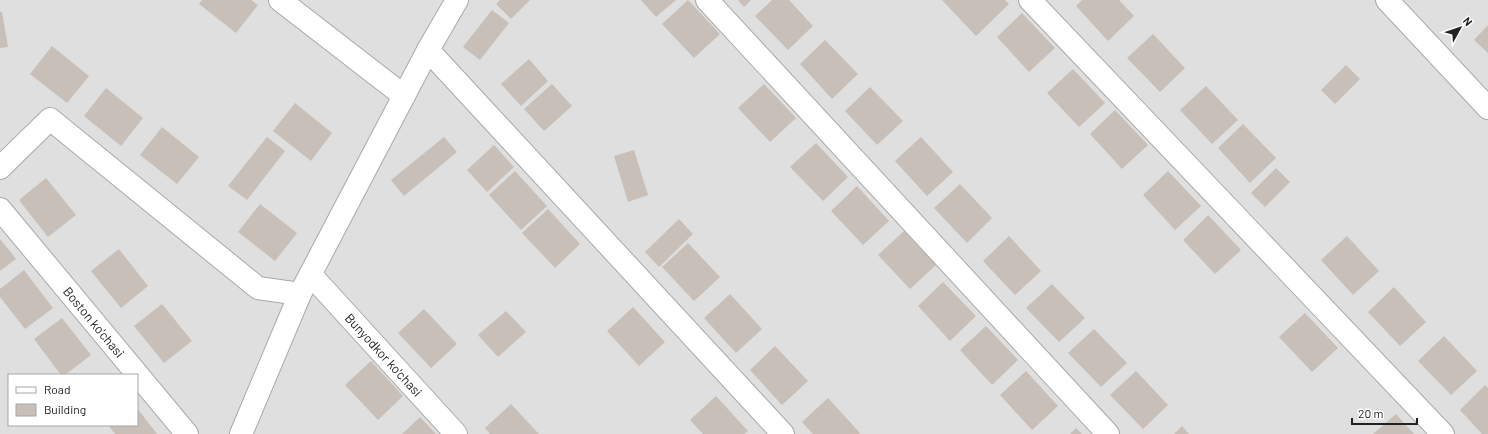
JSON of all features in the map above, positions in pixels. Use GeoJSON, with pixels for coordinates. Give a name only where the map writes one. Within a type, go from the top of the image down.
{"type":"FeatureCollection","features":[{"type":"Feature","properties":{"kind":"street"},"geometry":{"type":"LineString","coordinates":[[280,0],[404,96]]}},
{"type":"Feature","properties":{"kind":"street"},"geometry":{"type":"LineString","coordinates":[[241,434],[300,294],[428,50],[457,0]]}},
{"type":"Feature","properties":{"kind":"street"},"geometry":{"type":"LineString","coordinates":[[708,0],[1108,434]]}},
{"type":"Feature","properties":{"kind":"street"},"geometry":{"type":"LineString","coordinates":[[1030,0],[1443,434]]}},
{"type":"Feature","properties":{"kind":"street"},"geometry":{"type":"LineString","coordinates":[[1387,0],[1488,108]]}},
{"type":"Feature","properties":{"kind":"street"},"geometry":{"type":"LineString","coordinates":[[428,50],[783,434]]}},
{"type":"Feature","properties":{"kind":"street"},"geometry":{"type":"LineString","coordinates":[[0,168],[50,119],[258,288],[300,294]]}},
{"type":"Feature","properties":{"kind":"street","name":"Boston ko'chasi"},"geometry":{"type":"LineString","coordinates":[[0,209],[138,374]]}},
{"type":"Feature","properties":{"kind":"street","name":"Bunyodkor ko'chasi"},"geometry":{"type":"LineString","coordinates":[[311,275],[456,434]]}},
{"type":"Feature","properties":{"kind":"street","name":"Boston ko'chasi"},"geometry":{"type":"LineString","coordinates":[[138,374],[188,434]]}},
{"type":"Feature","properties":{"kind":"shaded area"},"geometry":{"type":"Polygon","coordinates":[[[0,0],[1488,0],[1488,434],[0,434],[0,0]]]}},
{"type":"Feature","properties":{"kind":"building"},"geometry":{"type":"Polygon","coordinates":[[[202,0],[251,0],[258,5],[236,33],[199,4],[202,0]]]}},
{"type":"Feature","properties":{"kind":"building"},"geometry":{"type":"Polygon","coordinates":[[[500,0],[530,0],[511,19],[496,4],[500,0]]]}},
{"type":"Feature","properties":{"kind":"building"},"geometry":{"type":"Polygon","coordinates":[[[641,0],[676,0],[656,17],[641,0]]]}},
{"type":"Feature","properties":{"kind":"building"},"geometry":{"type":"Polygon","coordinates":[[[688,0],[720,34],[694,58],[662,24],[688,0]]]}},
{"type":"Feature","properties":{"kind":"building"},"geometry":{"type":"Polygon","coordinates":[[[738,0],[751,0],[744,7],[738,0]]]}},
{"type":"Feature","properties":{"kind":"building"},"geometry":{"type":"Polygon","coordinates":[[[772,0],[789,0],[813,26],[788,50],[755,16],[772,0]]]}},
{"type":"Feature","properties":{"kind":"building"},"geometry":{"type":"Polygon","coordinates":[[[942,0],[1005,0],[1009,4],[976,36],[942,0]]]}},
{"type":"Feature","properties":{"kind":"building"},"geometry":{"type":"Polygon","coordinates":[[[1082,0],[1119,0],[1134,16],[1108,41],[1076,6],[1082,0]]]}},
{"type":"Feature","properties":{"kind":"building"},"geometry":{"type":"Polygon","coordinates":[[[492,10],[509,23],[480,60],[463,47],[492,10]]]}},
{"type":"Feature","properties":{"kind":"building"},"geometry":{"type":"Polygon","coordinates":[[[0,12],[2,12],[8,47],[0,48],[0,12]]]}},
{"type":"Feature","properties":{"kind":"building"},"geometry":{"type":"Polygon","coordinates":[[[1022,13],[1055,48],[1029,72],[997,37],[1022,13]]]}},
{"type":"Feature","properties":{"kind":"building"},"geometry":{"type":"Polygon","coordinates":[[[1488,25],[1488,53],[1474,40],[1488,25]]]}},
{"type":"Feature","properties":{"kind":"building"},"geometry":{"type":"Polygon","coordinates":[[[1153,34],[1185,68],[1160,92],[1127,58],[1153,34]]]}},
{"type":"Feature","properties":{"kind":"building"},"geometry":{"type":"Polygon","coordinates":[[[825,40],[858,74],[832,99],[800,64],[825,40]]]}},
{"type":"Feature","properties":{"kind":"building"},"geometry":{"type":"Polygon","coordinates":[[[52,46],[89,76],[67,103],[30,74],[52,46]]]}},
{"type":"Feature","properties":{"kind":"building"},"geometry":{"type":"Polygon","coordinates":[[[529,59],[548,81],[521,106],[501,84],[529,59]]]}},
{"type":"Feature","properties":{"kind":"building"},"geometry":{"type":"Polygon","coordinates":[[[1346,65],[1360,79],[1335,104],[1321,90],[1346,65]]]}},
{"type":"Feature","properties":{"kind":"building"},"geometry":{"type":"Polygon","coordinates":[[[1073,69],[1105,103],[1079,127],[1047,93],[1073,69]]]}},
{"type":"Feature","properties":{"kind":"building"},"geometry":{"type":"Polygon","coordinates":[[[552,84],[572,106],[544,131],[524,109],[552,84]]]}},
{"type":"Feature","properties":{"kind":"building"},"geometry":{"type":"Polygon","coordinates":[[[764,84],[796,118],[770,142],[738,108],[764,84]]]}},
{"type":"Feature","properties":{"kind":"building"},"geometry":{"type":"Polygon","coordinates":[[[1206,86],[1238,120],[1212,144],[1180,110],[1206,86]]]}},
{"type":"Feature","properties":{"kind":"building"},"geometry":{"type":"Polygon","coordinates":[[[870,87],[903,121],[877,145],[845,111],[870,87]]]}},
{"type":"Feature","properties":{"kind":"building"},"geometry":{"type":"Polygon","coordinates":[[[106,88],[143,118],[121,146],[84,116],[106,88]]]}},
{"type":"Feature","properties":{"kind":"building"},"geometry":{"type":"Polygon","coordinates":[[[295,103],[332,133],[311,161],[273,131],[295,103]]]}},
{"type":"Feature","properties":{"kind":"building"},"geometry":{"type":"Polygon","coordinates":[[[1115,110],[1148,145],[1122,169],[1090,134],[1115,110]]]}},
{"type":"Feature","properties":{"kind":"building"},"geometry":{"type":"Polygon","coordinates":[[[1243,124],[1276,158],[1250,183],[1218,148],[1243,124]]]}},
{"type":"Feature","properties":{"kind":"building"},"geometry":{"type":"Polygon","coordinates":[[[162,127],[199,157],[177,184],[140,155],[162,127]]]}},
{"type":"Feature","properties":{"kind":"building"},"geometry":{"type":"Polygon","coordinates":[[[267,137],[285,151],[247,200],[228,186],[267,137]]]}},
{"type":"Feature","properties":{"kind":"building"},"geometry":{"type":"Polygon","coordinates":[[[444,137],[457,152],[404,196],[391,180],[444,137]]]}},
{"type":"Feature","properties":{"kind":"building"},"geometry":{"type":"Polygon","coordinates":[[[921,137],[953,172],[927,196],[895,161],[921,137]]]}},
{"type":"Feature","properties":{"kind":"building"},"geometry":{"type":"Polygon","coordinates":[[[816,143],[848,177],[823,201],[790,167],[816,143]]]}},
{"type":"Feature","properties":{"kind":"building"},"geometry":{"type":"Polygon","coordinates":[[[494,145],[514,167],[487,192],[467,170],[494,145]]]}},
{"type":"Feature","properties":{"kind":"building"},"geometry":{"type":"Polygon","coordinates":[[[634,150],[648,195],[628,202],[614,156],[634,150]]]}},
{"type":"Feature","properties":{"kind":"building"},"geometry":{"type":"Polygon","coordinates":[[[1276,168],[1290,182],[1265,207],[1251,193],[1276,168]]]}},
{"type":"Feature","properties":{"kind":"building"},"geometry":{"type":"Polygon","coordinates":[[[515,171],[547,206],[521,230],[489,195],[515,171]]]}},
{"type":"Feature","properties":{"kind":"building"},"geometry":{"type":"Polygon","coordinates":[[[1168,171],[1201,206],[1175,230],[1143,195],[1168,171]]]}},
{"type":"Feature","properties":{"kind":"building"},"geometry":{"type":"Polygon","coordinates":[[[46,178],[76,215],[48,237],[19,200],[46,178]]]}},
{"type":"Feature","properties":{"kind":"building"},"geometry":{"type":"Polygon","coordinates":[[[960,184],[992,218],[967,243],[934,208],[960,184]]]}},
{"type":"Feature","properties":{"kind":"building"},"geometry":{"type":"Polygon","coordinates":[[[857,186],[889,221],[863,245],[831,211],[857,186]]]}},
{"type":"Feature","properties":{"kind":"building"},"geometry":{"type":"Polygon","coordinates":[[[260,204],[297,233],[275,261],[238,232],[260,204]]]}},
{"type":"Feature","properties":{"kind":"building"},"geometry":{"type":"Polygon","coordinates":[[[548,209],[580,244],[555,268],[522,233],[548,209]]]}},
{"type":"Feature","properties":{"kind":"building"},"geometry":{"type":"Polygon","coordinates":[[[1208,215],[1241,250],[1215,274],[1183,240],[1208,215]]]}},
{"type":"Feature","properties":{"kind":"building"},"geometry":{"type":"Polygon","coordinates":[[[679,219],[693,234],[659,267],[645,252],[679,219]]]}},
{"type":"Feature","properties":{"kind":"building"},"geometry":{"type":"Polygon","coordinates":[[[904,231],[936,265],[910,289],[878,255],[904,231]]]}},
{"type":"Feature","properties":{"kind":"building"},"geometry":{"type":"Polygon","coordinates":[[[1009,236],[1041,271],[1015,295],[983,261],[1009,236]]]}},
{"type":"Feature","properties":{"kind":"building"},"geometry":{"type":"Polygon","coordinates":[[[1347,236],[1379,271],[1353,295],[1321,260],[1347,236]]]}},
{"type":"Feature","properties":{"kind":"building"},"geometry":{"type":"Polygon","coordinates":[[[0,239],[16,259],[0,271],[0,239]]]}},
{"type":"Feature","properties":{"kind":"building"},"geometry":{"type":"Polygon","coordinates":[[[688,243],[720,277],[694,301],[662,267],[688,243]]]}},
{"type":"Feature","properties":{"kind":"building"},"geometry":{"type":"Polygon","coordinates":[[[119,249],[148,286],[121,308],[91,271],[119,249]]]}},
{"type":"Feature","properties":{"kind":"building"},"geometry":{"type":"Polygon","coordinates":[[[24,270],[53,308],[25,329],[0,297],[0,289],[24,270]]]}},
{"type":"Feature","properties":{"kind":"building"},"geometry":{"type":"Polygon","coordinates":[[[943,282],[976,316],[950,341],[918,306],[943,282]]]}},
{"type":"Feature","properties":{"kind":"building"},"geometry":{"type":"Polygon","coordinates":[[[1052,284],[1085,318],[1059,342],[1026,308],[1052,284]]]}},
{"type":"Feature","properties":{"kind":"building"},"geometry":{"type":"Polygon","coordinates":[[[1394,287],[1426,322],[1400,346],[1368,312],[1394,287]]]}},
{"type":"Feature","properties":{"kind":"building"},"geometry":{"type":"Polygon","coordinates":[[[730,294],[762,329],[736,353],[704,318],[730,294]]]}},
{"type":"Feature","properties":{"kind":"building"},"geometry":{"type":"Polygon","coordinates":[[[162,304],[192,341],[164,363],[134,326],[162,304]]]}},
{"type":"Feature","properties":{"kind":"building"},"geometry":{"type":"Polygon","coordinates":[[[633,307],[665,342],[639,366],[607,331],[633,307]]]}},
{"type":"Feature","properties":{"kind":"building"},"geometry":{"type":"Polygon","coordinates":[[[424,309],[457,344],[431,368],[398,333],[424,309]]]}},
{"type":"Feature","properties":{"kind":"building"},"geometry":{"type":"Polygon","coordinates":[[[506,311],[526,332],[498,357],[478,335],[506,311]]]}},
{"type":"Feature","properties":{"kind":"building"},"geometry":{"type":"Polygon","coordinates":[[[1305,313],[1338,348],[1312,372],[1279,337],[1305,313]]]}},
{"type":"Feature","properties":{"kind":"building"},"geometry":{"type":"Polygon","coordinates":[[[62,318],[91,355],[66,374],[60,374],[34,339],[62,318]]]}},
{"type":"Feature","properties":{"kind":"building"},"geometry":{"type":"Polygon","coordinates":[[[986,326],[1018,360],[992,385],[960,350],[986,326]]]}},
{"type":"Feature","properties":{"kind":"building"},"geometry":{"type":"Polygon","coordinates":[[[1094,329],[1127,363],[1101,387],[1068,353],[1094,329]]]}},
{"type":"Feature","properties":{"kind":"building"},"geometry":{"type":"Polygon","coordinates":[[[1444,336],[1477,371],[1451,395],[1418,361],[1444,336]]]}},
{"type":"Feature","properties":{"kind":"building"},"geometry":{"type":"Polygon","coordinates":[[[775,346],[808,381],[782,405],[750,370],[775,346]]]}},
{"type":"Feature","properties":{"kind":"building"},"geometry":{"type":"Polygon","coordinates":[[[371,361],[403,396],[378,420],[345,385],[371,361]]]}},
{"type":"Feature","properties":{"kind":"building"},"geometry":{"type":"Polygon","coordinates":[[[1026,371],[1058,406],[1032,430],[1000,395],[1026,371]]]}},
{"type":"Feature","properties":{"kind":"building"},"geometry":{"type":"Polygon","coordinates":[[[1136,371],[1168,405],[1143,429],[1110,395],[1136,371]]]}},
{"type":"Feature","properties":{"kind":"building"},"geometry":{"type":"Polygon","coordinates":[[[1485,385],[1488,388],[1488,434],[1482,434],[1460,410],[1485,385]]]}},
{"type":"Feature","properties":{"kind":"building"},"geometry":{"type":"Polygon","coordinates":[[[716,396],[748,431],[744,434],[703,434],[690,420],[716,396]]]}},
{"type":"Feature","properties":{"kind":"building"},"geometry":{"type":"Polygon","coordinates":[[[828,398],[860,433],[859,434],[813,434],[802,422],[828,398]]]}},
{"type":"Feature","properties":{"kind":"building"},"geometry":{"type":"Polygon","coordinates":[[[511,404],[539,434],[490,434],[485,428],[511,404]]]}},
{"type":"Feature","properties":{"kind":"building"},"geometry":{"type":"Polygon","coordinates":[[[138,409],[157,434],[115,434],[109,426],[138,426],[138,409]]]}},
{"type":"Feature","properties":{"kind":"building"},"geometry":{"type":"Polygon","coordinates":[[[1396,414],[1414,434],[1373,434],[1396,414]]]}},
{"type":"Feature","properties":{"kind":"building"},"geometry":{"type":"Polygon","coordinates":[[[420,417],[436,434],[402,434],[420,417]]]}},
{"type":"Feature","properties":{"kind":"building"},"geometry":{"type":"Polygon","coordinates":[[[1182,426],[1189,434],[1174,434],[1182,426]]]}},
{"type":"Feature","properties":{"kind":"building"},"geometry":{"type":"Polygon","coordinates":[[[1076,428],[1082,434],[1070,434],[1076,428]]]}}]}
